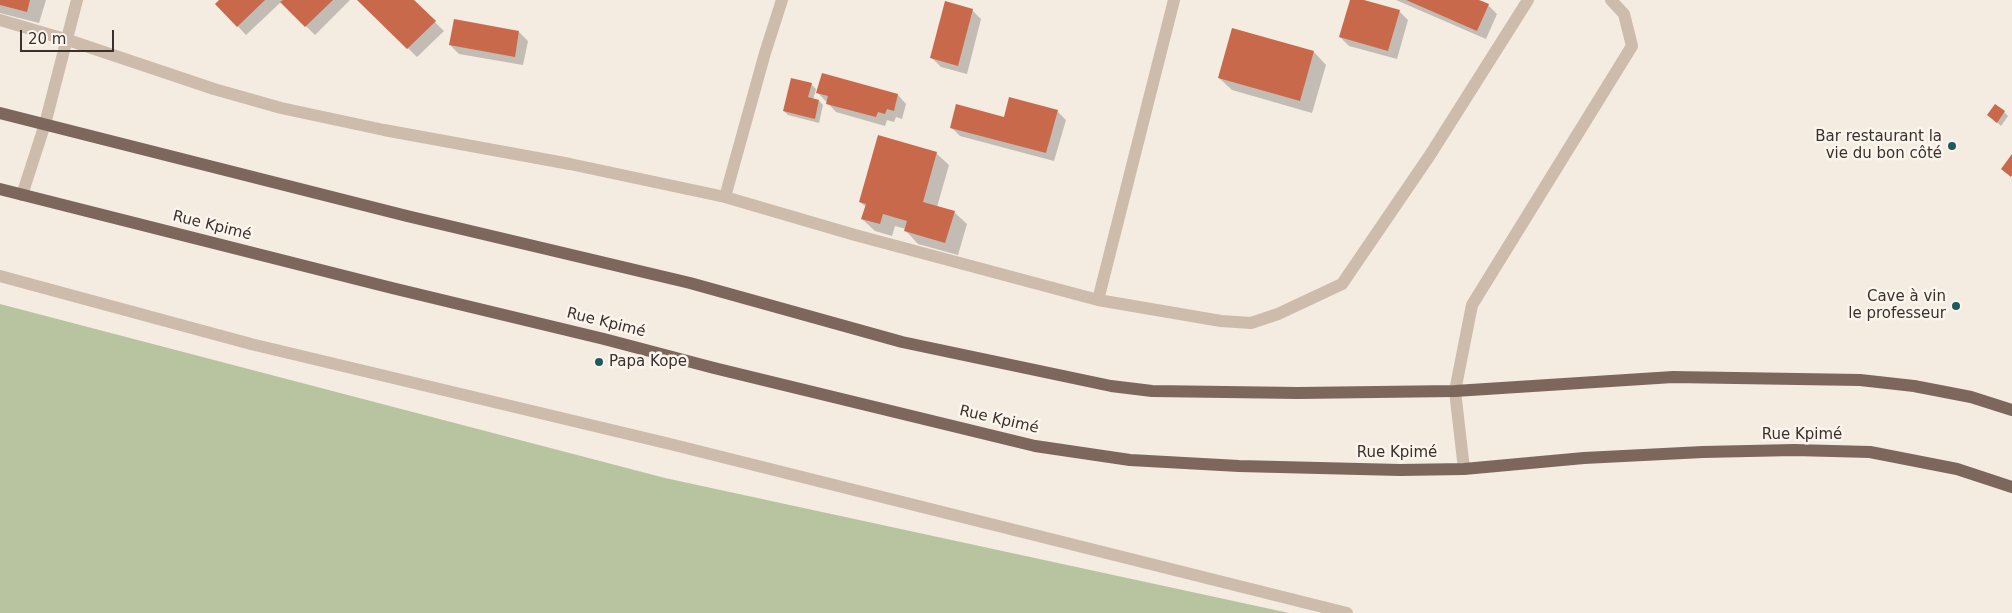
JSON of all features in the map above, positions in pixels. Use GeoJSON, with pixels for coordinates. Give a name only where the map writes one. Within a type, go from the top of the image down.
{"type":"FeatureCollection","features":[{"type":"Feature","properties":{"kind":"main road"},"geometry":{"type":"LineString","coordinates":[[0,112],[407,216],[690,283],[902,342],[1079,381],[1152,391],[1298,393],[1456,391],[1673,377],[1860,380],[1914,386],[1971,397],[2012,410]]}},
{"type":"Feature","properties":{"kind":"main road","name":"Rue Kpimé"},"geometry":{"type":"LineString","coordinates":[[0,189],[714,368],[1035,446],[1130,460],[1400,470],[1464,469],[1584,458],[1703,452],[1794,450],[1870,452],[1957,469],[2012,488]]}},
{"type":"Feature","properties":{"kind":"street"},"geometry":{"type":"LineString","coordinates":[[22,195],[45,124],[77,0]]}},
{"type":"Feature","properties":{"kind":"street"},"geometry":{"type":"LineString","coordinates":[[725,197],[765,53],[782,0]]}},
{"type":"Feature","properties":{"kind":"street"},"geometry":{"type":"LineString","coordinates":[[1098,300],[1174,0]]}},
{"type":"Feature","properties":{"kind":"street"},"geometry":{"type":"LineString","coordinates":[[0,20],[68,40],[214,89],[281,108],[384,130],[561,162],[725,197],[855,235],[1098,300],[1222,321],[1251,323],[1278,314],[1342,284],[1430,155],[1528,0]]}},
{"type":"Feature","properties":{"kind":"street"},"geometry":{"type":"LineString","coordinates":[[1464,469],[1456,391],[1472,304],[1632,46],[1624,14],[1611,0]]}},
{"type":"Feature","properties":{"kind":"street"},"geometry":{"type":"LineString","coordinates":[[0,276],[251,344],[680,446],[1347,613]]}},
{"type":"Feature","properties":{"kind":"green space"},"geometry":{"type":"Polygon","coordinates":[[[0,304],[665,478],[1289,613],[0,613],[0,304]]]}},
{"type":"Feature","properties":{"kind":"building"},"geometry":{"type":"Polygon","coordinates":[[[0,0],[30,0],[27,12],[0,5],[0,0]]]}},
{"type":"Feature","properties":{"kind":"building"},"geometry":{"type":"Polygon","coordinates":[[[219,0],[265,0],[237,27],[215,4],[219,0]]]}},
{"type":"Feature","properties":{"kind":"building"},"geometry":{"type":"Polygon","coordinates":[[[283,0],[333,0],[305,27],[280,2],[283,0]]]}},
{"type":"Feature","properties":{"kind":"building"},"geometry":{"type":"Polygon","coordinates":[[[357,0],[414,0],[436,21],[407,49],[357,0]]]}},
{"type":"Feature","properties":{"kind":"building"},"geometry":{"type":"Polygon","coordinates":[[[1350,0],[1364,0],[1400,10],[1388,51],[1339,37],[1350,0]]]}},
{"type":"Feature","properties":{"kind":"building"},"geometry":{"type":"Polygon","coordinates":[[[1406,0],[1479,0],[1489,4],[1477,31],[1406,0]]]}},
{"type":"Feature","properties":{"kind":"building"},"geometry":{"type":"Polygon","coordinates":[[[945,1],[973,9],[958,66],[930,58],[945,1]]]}},
{"type":"Feature","properties":{"kind":"building"},"geometry":{"type":"Polygon","coordinates":[[[454,19],[519,31],[515,57],[449,45],[454,19]]]}},
{"type":"Feature","properties":{"kind":"building"},"geometry":{"type":"Polygon","coordinates":[[[1232,28],[1314,51],[1300,101],[1218,78],[1232,28]]]}},
{"type":"Feature","properties":{"kind":"building"},"geometry":{"type":"Polygon","coordinates":[[[822,73],[898,94],[894,111],[887,109],[885,114],[878,112],[876,117],[826,104],[828,96],[816,93],[822,73]]]}},
{"type":"Feature","properties":{"kind":"building"},"geometry":{"type":"Polygon","coordinates":[[[791,78],[812,83],[808,97],[819,100],[815,119],[783,111],[791,78]]]}},
{"type":"Feature","properties":{"kind":"building"},"geometry":{"type":"Polygon","coordinates":[[[1009,97],[1058,110],[1046,153],[950,128],[956,104],[1004,117],[1009,97]]]}},
{"type":"Feature","properties":{"kind":"building"},"geometry":{"type":"Polygon","coordinates":[[[1995,104],[2005,111],[1997,123],[1987,115],[1995,104]]]}},
{"type":"Feature","properties":{"kind":"building"},"geometry":{"type":"Polygon","coordinates":[[[878,135],[937,152],[923,202],[955,211],[945,243],[904,231],[907,221],[883,214],[880,224],[861,219],[866,204],[859,202],[878,135]]]}},
{"type":"Feature","properties":{"kind":"building"},"geometry":{"type":"Polygon","coordinates":[[[2012,154],[2012,175],[2011,177],[2001,169],[2012,154]]]}},
{"type":"Feature","properties":{"kind":"place","name":"Bar restaurant la vie du bon côté"},"geometry":{"type":"Point","coordinates":[1952,146]}},
{"type":"Feature","properties":{"kind":"place","name":"Cave à vin le professeur"},"geometry":{"type":"Point","coordinates":[1956,306]}},
{"type":"Feature","properties":{"kind":"place","name":"Papa Kope"},"geometry":{"type":"Point","coordinates":[599,362]}}]}
